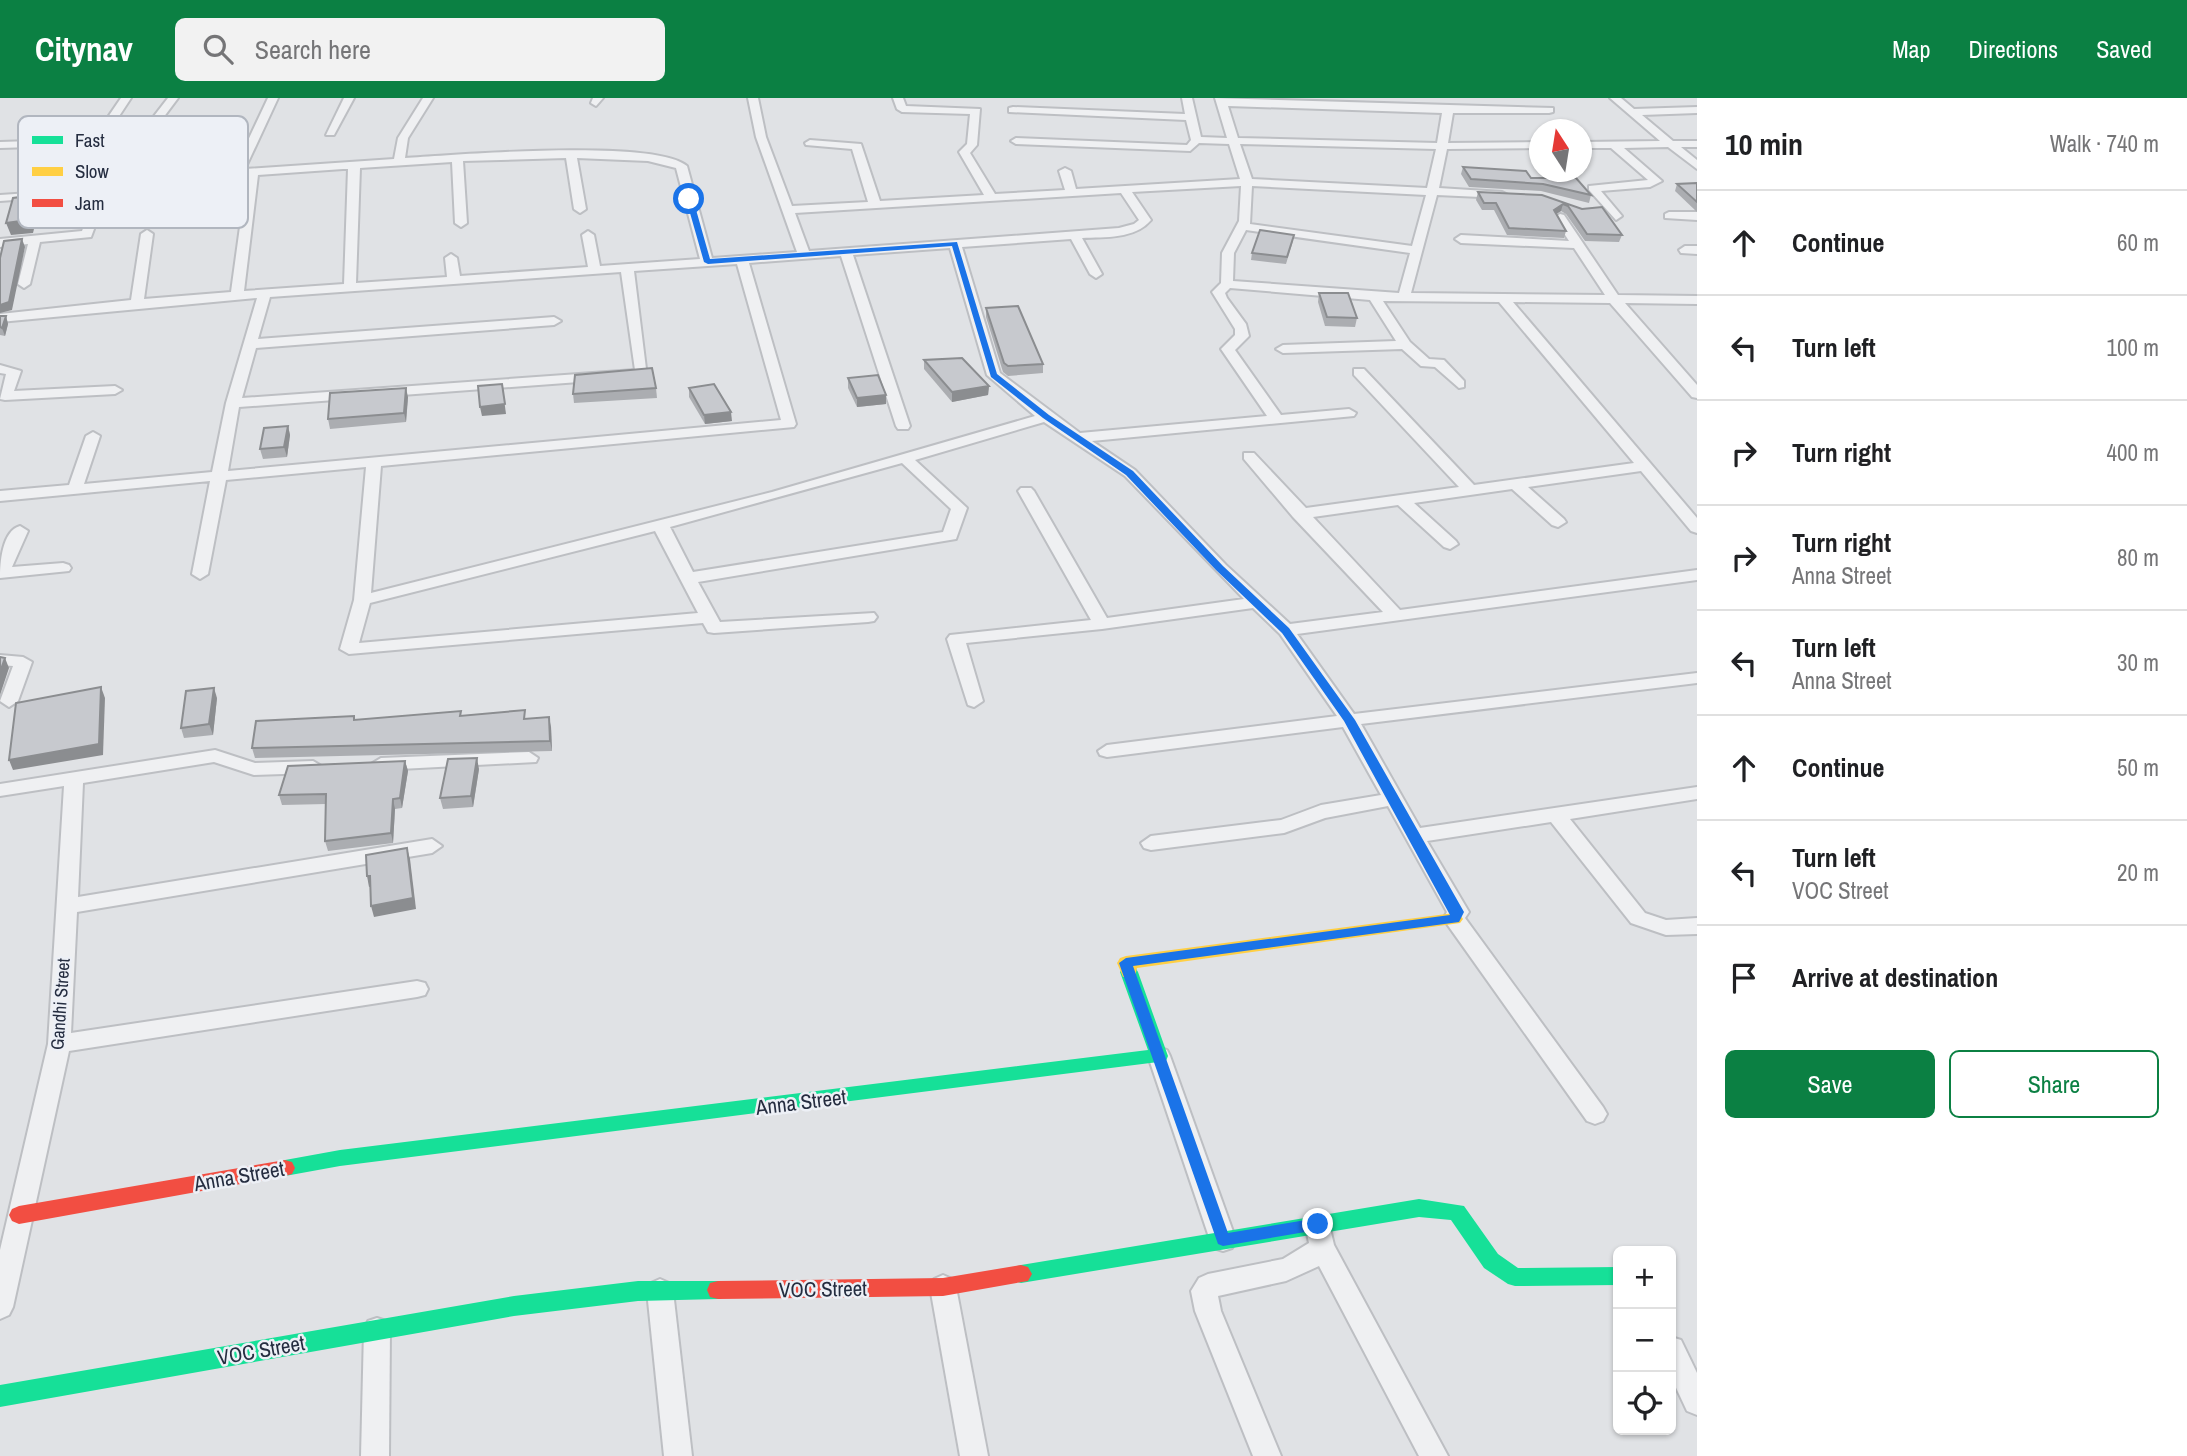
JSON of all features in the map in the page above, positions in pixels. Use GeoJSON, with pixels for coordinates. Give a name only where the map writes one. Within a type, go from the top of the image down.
{"type":"FeatureCollection","features":[{"type":"Feature","properties":{"kind":"street"},"geometry":{"type":"LineString","coordinates":[[113,116],[125,98]]}},
{"type":"Feature","properties":{"kind":"street"},"geometry":{"type":"LineString","coordinates":[[159,116],[173,98]]}},
{"type":"Feature","properties":{"kind":"street"},"geometry":{"type":"LineString","coordinates":[[248,152],[273,98]]}},
{"type":"Feature","properties":{"kind":"street"},"geometry":{"type":"LineString","coordinates":[[330,133],[349,98]]}},
{"type":"Feature","properties":{"kind":"street"},"geometry":{"type":"LineString","coordinates":[[399,163],[407,131],[428,98]]}},
{"type":"Feature","properties":{"kind":"street"},"geometry":{"type":"LineString","coordinates":[[753,98],[761,137],[804,255]]}},
{"type":"Feature","properties":{"kind":"street"},"geometry":{"type":"LineString","coordinates":[[898,98],[902,109],[976,111]]}},
{"type":"Feature","properties":{"kind":"street"},"geometry":{"type":"LineString","coordinates":[[974,98],[976,111],[972,145],[964,152],[991,197]]}},
{"type":"Feature","properties":{"kind":"street"},"geometry":{"type":"LineString","coordinates":[[1178,98],[1187,98],[1196,140]]}},
{"type":"Feature","properties":{"kind":"street"},"geometry":{"type":"LineString","coordinates":[[1615,98],[1697,166]]}},
{"type":"Feature","properties":{"kind":"street"},"geometry":{"type":"LineString","coordinates":[[1277,420],[1228,349],[1242,336],[1242,329],[1239,321],[1221,304],[1218,292],[1227,284],[1228,253],[1245,221],[1247,182],[1220,101],[1448,110],[1549,110]]}},
{"type":"Feature","properties":{"kind":"street"},"geometry":{"type":"LineString","coordinates":[[1013,110],[1189,117]]}},
{"type":"Feature","properties":{"kind":"street"},"geometry":{"type":"LineString","coordinates":[[1404,297],[1432,193],[1448,110]]}},
{"type":"Feature","properties":{"kind":"street"},"geometry":{"type":"LineString","coordinates":[[1633,113],[1697,110]]}},
{"type":"Feature","properties":{"kind":"street"},"geometry":{"type":"LineString","coordinates":[[1196,140],[1443,146],[1529,145]]}},
{"type":"Feature","properties":{"kind":"street"},"geometry":{"type":"LineString","coordinates":[[1016,141],[1190,148],[1196,140]]}},
{"type":"Feature","properties":{"kind":"street"},"geometry":{"type":"LineString","coordinates":[[810,143],[857,146],[875,205]]}},
{"type":"Feature","properties":{"kind":"street"},"geometry":{"type":"LineString","coordinates":[[1592,145],[1697,144]]}},
{"type":"Feature","properties":{"kind":"street"},"geometry":{"type":"LineString","coordinates":[[0,145],[18,145]]}},
{"type":"Feature","properties":{"kind":"street"},"geometry":{"type":"LineString","coordinates":[[1591,209],[1612,212],[1595,192],[1593,188],[1596,186],[1650,184],[1656,181],[1614,145]]}},
{"type":"Feature","properties":{"kind":"street"},"geometry":{"type":"LineString","coordinates":[[248,172],[571,155],[641,157],[681,166],[708,262]]}},
{"type":"Feature","properties":{"kind":"street"},"geometry":{"type":"LineString","coordinates":[[571,155],[580,209]]}},
{"type":"Feature","properties":{"kind":"street"},"geometry":{"type":"LineString","coordinates":[[457,160],[461,223]]}},
{"type":"Feature","properties":{"kind":"street"},"geometry":{"type":"LineString","coordinates":[[350,288],[354,166]]}},
{"type":"Feature","properties":{"kind":"street"},"geometry":{"type":"LineString","coordinates":[[1065,171],[1072,193]]}},
{"type":"Feature","properties":{"kind":"street"},"geometry":{"type":"LineString","coordinates":[[248,211],[253,172]]}},
{"type":"Feature","properties":{"kind":"street"},"geometry":{"type":"LineString","coordinates":[[788,210],[1247,182],[1514,196]]}},
{"type":"Feature","properties":{"kind":"street"},"geometry":{"type":"LineString","coordinates":[[0,318],[137,303],[1075,236],[1138,227],[1145,220],[1125,190]]}},
{"type":"Feature","properties":{"kind":"street"},"geometry":{"type":"LineString","coordinates":[[0,198],[18,197]]}},
{"type":"Feature","properties":{"kind":"street"},"geometry":{"type":"LineString","coordinates":[[1669,216],[1697,216]]}},
{"type":"Feature","properties":{"kind":"street"},"geometry":{"type":"LineString","coordinates":[[1560,218],[1614,298],[1697,394]]}},
{"type":"Feature","properties":{"kind":"street"},"geometry":{"type":"LineString","coordinates":[[1241,226],[1415,250]]}},
{"type":"Feature","properties":{"kind":"street"},"geometry":{"type":"LineString","coordinates":[[0,243],[90,232],[91,228]]}},
{"type":"Feature","properties":{"kind":"street"},"geometry":{"type":"LineString","coordinates":[[237,296],[246,228]]}},
{"type":"Feature","properties":{"kind":"street"},"geometry":{"type":"LineString","coordinates":[[137,303],[147,234]]}},
{"type":"Feature","properties":{"kind":"street"},"geometry":{"type":"LineString","coordinates":[[588,235],[595,270]]}},
{"type":"Feature","properties":{"kind":"street"},"geometry":{"type":"LineString","coordinates":[[1075,236],[1096,274]]}},
{"type":"Feature","properties":{"kind":"street"},"geometry":{"type":"LineString","coordinates":[[1461,239],[1578,245]]}},
{"type":"Feature","properties":{"kind":"street"},"geometry":{"type":"LineString","coordinates":[[24,284],[35,240]]}},
{"type":"Feature","properties":{"kind":"street"},"geometry":{"type":"LineString","coordinates":[[955,244],[993,376],[1130,473],[1254,603],[1286,631],[1349,720],[1458,912],[1454,919]]}},
{"type":"Feature","properties":{"kind":"street"},"geometry":{"type":"LineString","coordinates":[[846,254],[902,426]]}},
{"type":"Feature","properties":{"kind":"street"},"geometry":{"type":"LineString","coordinates":[[451,258],[454,280]]}},
{"type":"Feature","properties":{"kind":"street"},"geometry":{"type":"LineString","coordinates":[[0,496],[789,424],[742,259]]}},
{"type":"Feature","properties":{"kind":"street"},"geometry":{"type":"LineString","coordinates":[[233,403],[642,374],[627,268]]}},
{"type":"Feature","properties":{"kind":"street"},"geometry":{"type":"LineString","coordinates":[[1227,284],[1374,297],[1501,296],[1697,300]]}},
{"type":"Feature","properties":{"kind":"street"},"geometry":{"type":"LineString","coordinates":[[200,574],[233,403],[265,294]]}},
{"type":"Feature","properties":{"kind":"street"},"geometry":{"type":"LineString","coordinates":[[1501,296],[1697,527]]}},
{"type":"Feature","properties":{"kind":"street"},"geometry":{"type":"LineString","coordinates":[[1374,297],[1405,345],[1426,363],[1439,363],[1459,383]]}},
{"type":"Feature","properties":{"kind":"street"},"geometry":{"type":"LineString","coordinates":[[250,344],[554,321]]}},
{"type":"Feature","properties":{"kind":"street"},"geometry":{"type":"LineString","coordinates":[[1283,349],[1405,345]]}},
{"type":"Feature","properties":{"kind":"street"},"geometry":{"type":"LineString","coordinates":[[0,369],[14,371],[3,401],[115,390]]}},
{"type":"Feature","properties":{"kind":"street"},"geometry":{"type":"LineString","coordinates":[[1359,372],[1469,489]]}},
{"type":"Feature","properties":{"kind":"street"},"geometry":{"type":"LineString","coordinates":[[1078,438],[1349,413]]}},
{"type":"Feature","properties":{"kind":"street"},"geometry":{"type":"LineString","coordinates":[[362,600],[660,524],[905,458],[1046,416]]}},
{"type":"Feature","properties":{"kind":"street"},"geometry":{"type":"LineString","coordinates":[[75,489],[93,436]]}},
{"type":"Feature","properties":{"kind":"street"},"geometry":{"type":"LineString","coordinates":[[1248,456],[1397,617]]}},
{"type":"Feature","properties":{"kind":"street"},"geometry":{"type":"LineString","coordinates":[[690,579],[950,537],[959,508],[905,458]]}},
{"type":"Feature","properties":{"kind":"street"},"geometry":{"type":"LineString","coordinates":[[374,462],[362,600],[349,649],[709,617]]}},
{"type":"Feature","properties":{"kind":"street"},"geometry":{"type":"LineString","coordinates":[[1299,514],[1643,466]]}},
{"type":"Feature","properties":{"kind":"street"},"geometry":{"type":"LineString","coordinates":[[1515,483],[1558,522]]}},
{"type":"Feature","properties":{"kind":"street"},"geometry":{"type":"LineString","coordinates":[[1026,491],[1102,624]]}},
{"type":"Feature","properties":{"kind":"street"},"geometry":{"type":"LineString","coordinates":[[1400,498],[1450,544]]}},
{"type":"Feature","properties":{"kind":"street"},"geometry":{"type":"LineString","coordinates":[[660,524],[714,628],[868,617]]}},
{"type":"Feature","properties":{"kind":"street"},"geometry":{"type":"LineString","coordinates":[[0,573],[20,531]]}},
{"type":"Feature","properties":{"kind":"street"},"geometry":{"type":"LineString","coordinates":[[0,573],[63,568]]}},
{"type":"Feature","properties":{"kind":"street"},"geometry":{"type":"LineString","coordinates":[[1286,631],[1697,575]]}},
{"type":"Feature","properties":{"kind":"street"},"geometry":{"type":"LineString","coordinates":[[974,701],[956,639],[1102,624],[1254,603]]}},
{"type":"Feature","properties":{"kind":"street"},"geometry":{"type":"LineString","coordinates":[[0,660],[23,662],[9,701]]}},
{"type":"Feature","properties":{"kind":"street"},"geometry":{"type":"LineString","coordinates":[[1107,751],[1697,678]]}},
{"type":"Feature","properties":{"kind":"street"},"geometry":{"type":"LineString","coordinates":[[0,790],[215,756],[254,769],[336,766]]}},
{"type":"Feature","properties":{"kind":"street"},"geometry":{"type":"LineString","coordinates":[[364,765],[529,758]]}},
{"type":"Feature","properties":{"kind":"street","name":"Gandhi Street"},"geometry":{"type":"LineString","coordinates":[[0,1307],[59,1044],[74,779]]}},
{"type":"Feature","properties":{"kind":"street"},"geometry":{"type":"LineString","coordinates":[[1414,836],[1697,793]]}},
{"type":"Feature","properties":{"kind":"street"},"geometry":{"type":"LineString","coordinates":[[1151,843],[1284,826],[1321,812],[1393,799]]}},
{"type":"Feature","properties":{"kind":"street"},"geometry":{"type":"LineString","coordinates":[[1555,814],[1638,918],[1657,928],[1674,930],[1697,926]]}},
{"type":"Feature","properties":{"kind":"street"},"geometry":{"type":"LineString","coordinates":[[66,906],[432,846]]}},
{"type":"Feature","properties":{"kind":"street"},"geometry":{"type":"LineString","coordinates":[[1223,1240],[1126,963],[1454,919]]}},
{"type":"Feature","properties":{"kind":"street"},"geometry":{"type":"LineString","coordinates":[[1454,919],[1595,1114]]}},
{"type":"Feature","properties":{"kind":"street"},"geometry":{"type":"LineString","coordinates":[[59,1044],[417,989]]}},
{"type":"Feature","properties":{"kind":"street","name":"Anna Street"},"geometry":{"type":"LineString","coordinates":[[19,1216],[340,1158],[1158,1056]]}},
{"type":"Feature","properties":{"kind":"street","name":"VOC Street"},"geometry":{"type":"LineString","coordinates":[[0,1396],[513,1306],[660,1292],[943,1287],[1223,1240],[1320,1235],[1419,1208],[1457,1212],[1491,1261],[1516,1277],[1613,1276]]}},
{"type":"Feature","properties":{"kind":"street"},"geometry":{"type":"LineString","coordinates":[[1267,1456],[1208,1311],[1204,1291],[1208,1286],[1300,1266],[1314,1258],[1320,1235]]}},
{"type":"Feature","properties":{"kind":"street"},"geometry":{"type":"LineString","coordinates":[[1320,1235],[1434,1456]]}},
{"type":"Feature","properties":{"kind":"street"},"geometry":{"type":"LineString","coordinates":[[943,1287],[974,1456]]}},
{"type":"Feature","properties":{"kind":"street"},"geometry":{"type":"LineString","coordinates":[[660,1292],[678,1456]]}},
{"type":"Feature","properties":{"kind":"street"},"geometry":{"type":"LineString","coordinates":[[374,1456],[377,1330]]}},
{"type":"Feature","properties":{"kind":"street"},"geometry":{"type":"LineString","coordinates":[[1676,1359],[1697,1402]]}},
{"type":"Feature","properties":{"kind":"building"},"geometry":{"type":"Polygon","coordinates":[[[1463,167],[1526,171],[1529,182],[1580,182],[1591,195],[1543,184],[1471,179],[1463,167]]]}},
{"type":"Feature","properties":{"kind":"building"},"geometry":{"type":"Polygon","coordinates":[[[1697,183],[1697,202],[1677,184],[1697,183]]]}},
{"type":"Feature","properties":{"kind":"building"},"geometry":{"type":"Polygon","coordinates":[[[1478,192],[1542,195],[1582,209],[1602,207],[1622,235],[1587,234],[1568,206],[1563,204],[1554,210],[1566,231],[1509,228],[1496,203],[1484,203],[1478,192]]]}},
{"type":"Feature","properties":{"kind":"building"},"geometry":{"type":"Polygon","coordinates":[[[18,197],[18,221],[6,223],[13,198],[18,197]]]}},
{"type":"Feature","properties":{"kind":"building"},"geometry":{"type":"Polygon","coordinates":[[[1260,230],[1294,235],[1287,257],[1252,253],[1260,230]]]}},
{"type":"Feature","properties":{"kind":"building"},"geometry":{"type":"Polygon","coordinates":[[[22,239],[9,302],[0,305],[0,258],[4,241],[22,239]]]}},
{"type":"Feature","properties":{"kind":"building"},"geometry":{"type":"Polygon","coordinates":[[[1319,293],[1348,293],[1357,318],[1327,317],[1319,293]]]}},
{"type":"Feature","properties":{"kind":"building"},"geometry":{"type":"Polygon","coordinates":[[[1018,306],[1043,364],[1008,366],[1004,363],[986,308],[1018,306]]]}},
{"type":"Feature","properties":{"kind":"building"},"geometry":{"type":"Polygon","coordinates":[[[0,316],[6,316],[2,328],[0,327],[0,316]]]}},
{"type":"Feature","properties":{"kind":"building"},"geometry":{"type":"Polygon","coordinates":[[[962,358],[989,386],[952,392],[924,360],[962,358]]]}},
{"type":"Feature","properties":{"kind":"building"},"geometry":{"type":"Polygon","coordinates":[[[652,368],[656,388],[573,394],[575,375],[652,368]]]}},
{"type":"Feature","properties":{"kind":"building"},"geometry":{"type":"Polygon","coordinates":[[[878,375],[886,395],[857,398],[848,378],[878,375]]]}},
{"type":"Feature","properties":{"kind":"building"},"geometry":{"type":"Polygon","coordinates":[[[502,384],[505,404],[480,407],[478,386],[502,384]]]}},
{"type":"Feature","properties":{"kind":"building"},"geometry":{"type":"Polygon","coordinates":[[[714,384],[731,412],[704,415],[689,388],[714,384]]]}},
{"type":"Feature","properties":{"kind":"building"},"geometry":{"type":"Polygon","coordinates":[[[406,388],[404,413],[328,419],[330,393],[406,388]]]}},
{"type":"Feature","properties":{"kind":"building"},"geometry":{"type":"Polygon","coordinates":[[[288,426],[284,447],[260,449],[264,428],[288,426]]]}},
{"type":"Feature","properties":{"kind":"building"},"geometry":{"type":"Polygon","coordinates":[[[0,657],[5,658],[0,672],[0,657]]]}},
{"type":"Feature","properties":{"kind":"building"},"geometry":{"type":"Polygon","coordinates":[[[101,687],[99,744],[9,760],[16,703],[101,687]]]}},
{"type":"Feature","properties":{"kind":"building"},"geometry":{"type":"Polygon","coordinates":[[[214,688],[209,724],[181,728],[186,691],[214,688]]]}},
{"type":"Feature","properties":{"kind":"building"},"geometry":{"type":"Polygon","coordinates":[[[525,710],[524,719],[549,717],[550,741],[252,748],[256,721],[354,716],[354,720],[461,711],[460,716],[525,710]]]}},
{"type":"Feature","properties":{"kind":"building"},"geometry":{"type":"Polygon","coordinates":[[[477,758],[471,796],[440,798],[448,759],[477,758]]]}},
{"type":"Feature","properties":{"kind":"building"},"geometry":{"type":"Polygon","coordinates":[[[405,761],[400,798],[393,799],[391,833],[325,841],[326,794],[279,795],[288,766],[405,761]]]}},
{"type":"Feature","properties":{"kind":"building"},"geometry":{"type":"Polygon","coordinates":[[[407,848],[413,898],[371,906],[366,855],[407,848]]]}},
{"type":"Feature","properties":{"kind":"traffic: fast"},"geometry":{"type":"LineString","coordinates":[[285,1168],[340,1158],[1159,1056],[1129,972]]}},
{"type":"Feature","properties":{"kind":"traffic: fast"},"geometry":{"type":"LineString","coordinates":[[1021,1274],[1419,1208],[1457,1212],[1491,1261],[1515,1277],[1613,1276]]}},
{"type":"Feature","properties":{"kind":"traffic: fast"},"geometry":{"type":"LineString","coordinates":[[0,1396],[514,1306],[638,1291],[718,1290]]}},
{"type":"Feature","properties":{"kind":"traffic: slow"},"geometry":{"type":"LineString","coordinates":[[1129,972],[1126,963],[1454,919]]}},
{"type":"Feature","properties":{"kind":"traffic: jam"},"geometry":{"type":"LineString","coordinates":[[19,1215],[285,1168]]}},
{"type":"Feature","properties":{"kind":"traffic: jam"},"geometry":{"type":"LineString","coordinates":[[718,1290],[943,1287],[1021,1274]]}},
{"type":"Feature","properties":{"kind":"route"},"geometry":{"type":"LineString","coordinates":[[689,199],[708,262],[955,244],[993,376],[1130,473],[1254,603],[1286,631],[1349,720],[1458,912],[1454,919],[1126,963],[1223,1240],[1318,1224]]}}]}
